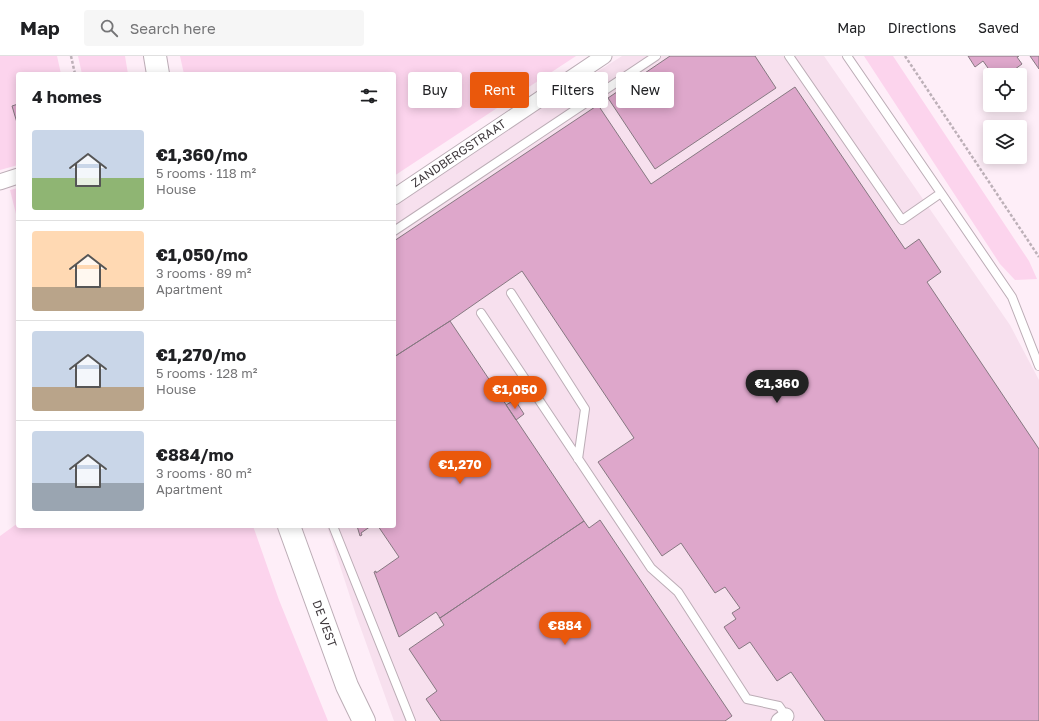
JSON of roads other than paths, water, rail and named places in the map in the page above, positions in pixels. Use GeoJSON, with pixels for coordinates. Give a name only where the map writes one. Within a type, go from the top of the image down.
{"type":"FeatureCollection","features":[{"type":"Feature","properties":{"kind":"main road"},"geometry":{"type":"LineString","coordinates":[[155,56],[158,72]]}},
{"type":"Feature","properties":{"kind":"main road","name":"DE VEST"},"geometry":{"type":"LineString","coordinates":[[290,528],[347,686],[364,721]]}},
{"type":"Feature","properties":{"kind":"street","name":"ZANDBERGSTRAAT"},"geometry":{"type":"LineString","coordinates":[[396,196],[604,56]]}},
{"type":"Feature","properties":{"kind":"street"},"geometry":{"type":"LineString","coordinates":[[0,182],[16,177]]}},
{"type":"Feature","properties":{"kind":"lane"},"geometry":{"type":"LineString","coordinates":[[396,230],[656,56]]}},
{"type":"Feature","properties":{"kind":"lane"},"geometry":{"type":"LineString","coordinates":[[789,56],[902,220],[941,192]]}},
{"type":"Feature","properties":{"kind":"lane"},"geometry":{"type":"LineString","coordinates":[[847,56],[1012,297],[1039,366]]}},
{"type":"Feature","properties":{"kind":"lane"},"geometry":{"type":"LineString","coordinates":[[511,293],[585,409],[578,459]]}},
{"type":"Feature","properties":{"kind":"lane"},"geometry":{"type":"LineString","coordinates":[[481,314],[651,568],[678,592],[747,699],[779,706],[785,719]]}},
{"type":"Feature","properties":{"kind":"lane"},"geometry":{"type":"LineString","coordinates":[[334,528],[412,721]]}}]}
